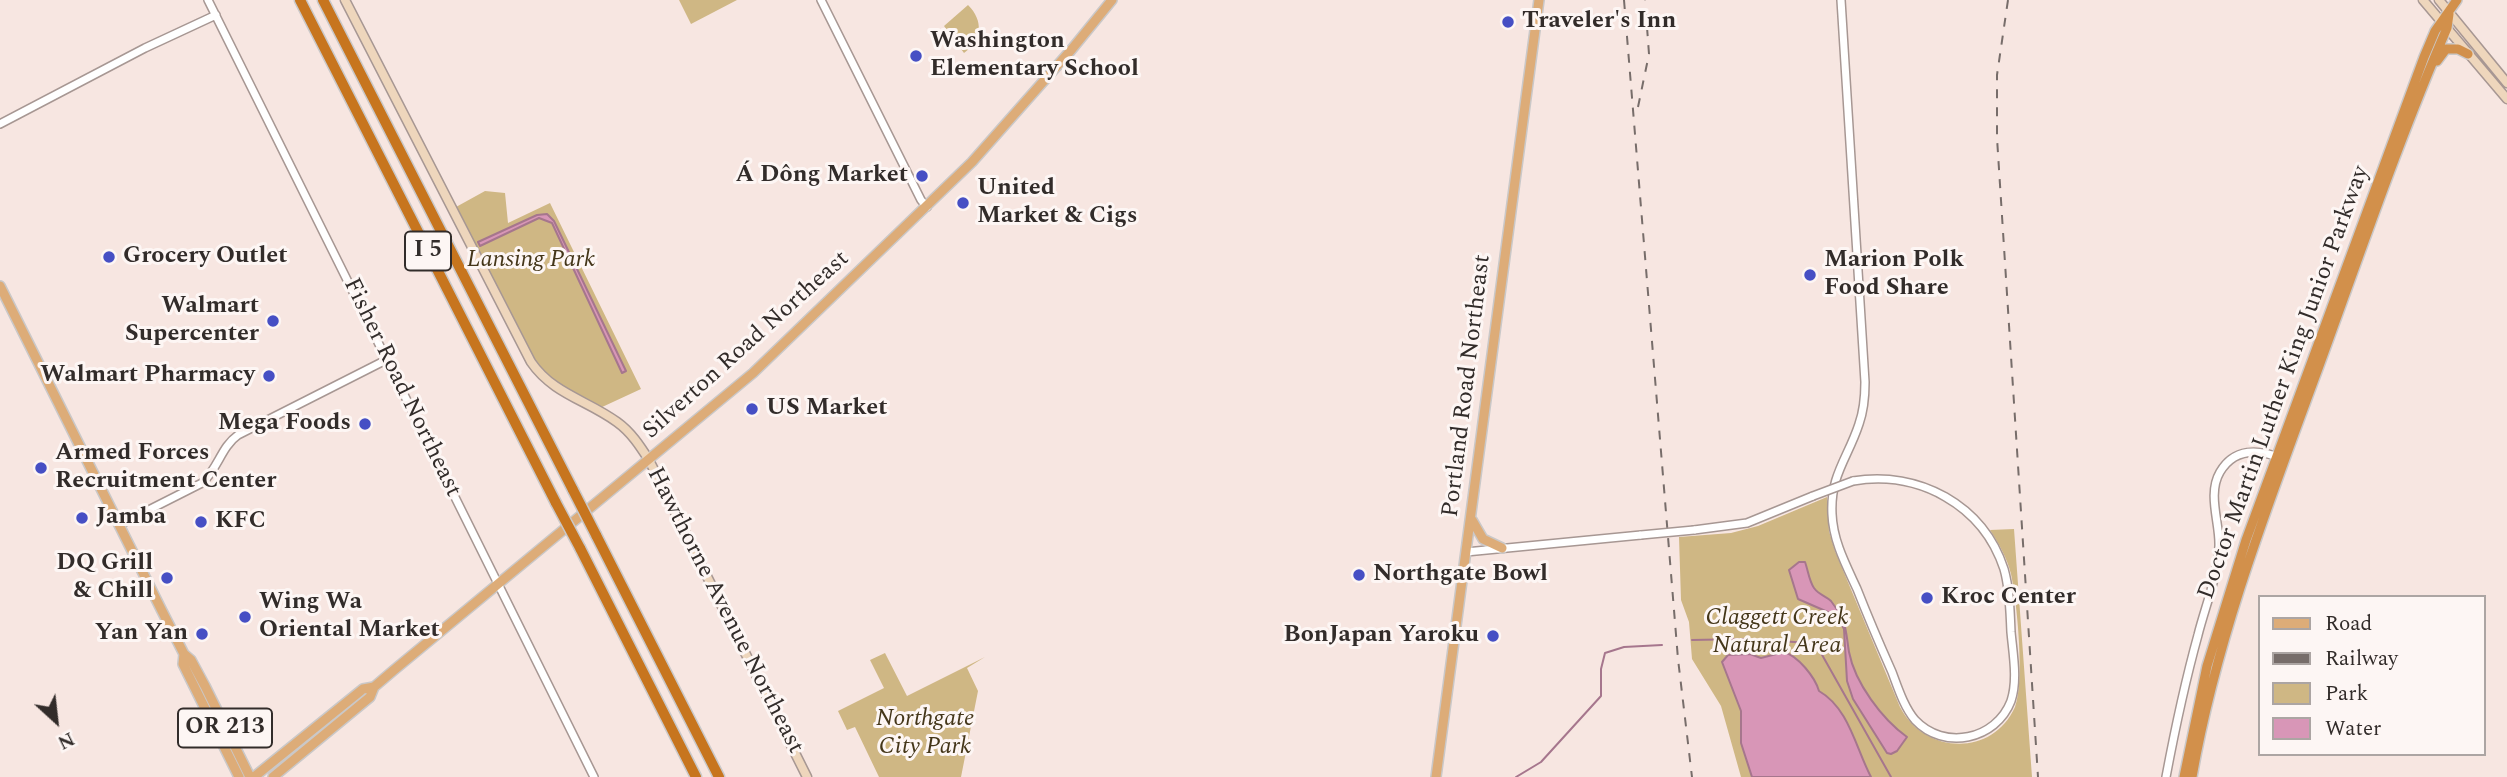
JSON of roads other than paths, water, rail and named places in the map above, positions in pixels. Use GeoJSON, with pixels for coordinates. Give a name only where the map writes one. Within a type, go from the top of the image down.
{"type":"FeatureCollection","features":[{"type":"Feature","properties":{"kind":"highway","name":"I 5"},"geometry":{"type":"LineString","coordinates":[[300,0],[696,777]]}},
{"type":"Feature","properties":{"kind":"highway","name":"I 5"},"geometry":{"type":"LineString","coordinates":[[323,0],[719,777]]}},
{"type":"Feature","properties":{"kind":"highway","name":"Doctor Martin Luther King Junior Parkway"},"geometry":{"type":"LineString","coordinates":[[2184,777],[2199,701],[2219,624],[2444,25],[2457,0]]}},
{"type":"Feature","properties":{"kind":"highway","name":"Doctor Martin Luther King Junior Parkway"},"geometry":{"type":"LineString","coordinates":[[2192,777],[2210,689],[2231,613],[2281,458],[2419,70],[2444,25]]}},
{"type":"Feature","properties":{"kind":"highway"},"geometry":{"type":"LineString","coordinates":[[2397,156],[2440,55],[2444,50],[2452,48],[2468,54]]}},
{"type":"Feature","properties":{"kind":"main road","name":"Hawthorne Avenue Northeast"},"geometry":{"type":"LineString","coordinates":[[345,0],[531,362],[547,381],[561,391],[622,426],[649,460],[807,777]]}},
{"type":"Feature","properties":{"kind":"main road","name":"Silverton Road Northeast"},"geometry":{"type":"LineString","coordinates":[[273,777],[370,697],[374,687],[749,377],[927,207],[1012,118],[1112,0]]}},
{"type":"Feature","properties":{"kind":"main road","name":"Portland Road Northeast"},"geometry":{"type":"LineString","coordinates":[[1436,777],[1539,0]]}},
{"type":"Feature","properties":{"kind":"main road"},"geometry":{"type":"LineString","coordinates":[[2423,0],[2507,99]]}},
{"type":"Feature","properties":{"kind":"main road"},"geometry":{"type":"LineString","coordinates":[[2439,0],[2507,83]]}},
{"type":"Feature","properties":{"kind":"main road","name":"OR 213"},"geometry":{"type":"LineString","coordinates":[[0,286],[184,654],[191,660],[252,777]]}},
{"type":"Feature","properties":{"kind":"main road"},"geometry":{"type":"LineString","coordinates":[[1471,518],[1483,540],[1503,548]]}},
{"type":"Feature","properties":{"kind":"main road","name":"OR 213"},"geometry":{"type":"LineString","coordinates":[[184,654],[183,664],[239,777]]}},
{"type":"Feature","properties":{"kind":"main road"},"geometry":{"type":"LineString","coordinates":[[190,678],[198,683],[207,701],[212,701]]}},
{"type":"Feature","properties":{"kind":"main road","name":"Silverton Road Northeast"},"geometry":{"type":"LineString","coordinates":[[252,777],[363,689],[374,687]]}},
{"type":"Feature","properties":{"kind":"street","name":"Fisher Road Northeast"},"geometry":{"type":"LineString","coordinates":[[208,0],[594,777]]}},
{"type":"Feature","properties":{"kind":"street"},"geometry":{"type":"LineString","coordinates":[[821,0],[917,194],[927,207]]}},
{"type":"Feature","properties":{"kind":"street"},"geometry":{"type":"LineString","coordinates":[[1466,552],[1747,523],[1813,496],[1853,481],[1889,479],[1927,487],[1950,499],[1969,514],[1992,542],[2001,561],[2008,587],[2014,690],[2007,710],[1980,734],[1952,738],[1930,732],[1915,719],[1904,702],[1842,555],[1834,529],[1832,504],[1835,481],[1857,431],[1863,410],[1865,382],[1841,0]]}},
{"type":"Feature","properties":{"kind":"street"},"geometry":{"type":"LineString","coordinates":[[0,124],[175,32],[216,15]]}},
{"type":"Feature","properties":{"kind":"street"},"geometry":{"type":"LineString","coordinates":[[119,525],[202,483],[212,473],[227,445],[239,435],[386,360]]}},
{"type":"Feature","properties":{"kind":"street"},"geometry":{"type":"LineString","coordinates":[[2166,777],[2185,686],[2217,561],[2219,531],[2214,496],[2217,478],[2225,465],[2239,454],[2254,451],[2281,458]]}},
{"type":"Feature","properties":{"kind":"water"},"geometry":{"type":"Polygon","coordinates":[[[547,214],[554,221],[626,371],[622,373],[552,223],[539,218],[480,246],[478,242],[537,215],[547,214]]]}},
{"type":"Feature","properties":{"kind":"water"},"geometry":{"type":"Polygon","coordinates":[[[1799,562],[1805,562],[1814,588],[1831,601],[1843,620],[1852,664],[1863,688],[1879,710],[1907,737],[1897,751],[1891,754],[1887,753],[1853,699],[1847,681],[1844,629],[1837,616],[1798,599],[1789,570],[1799,562]]]}},
{"type":"Feature","properties":{"kind":"water"},"geometry":{"type":"Polygon","coordinates":[[[1784,652],[1800,662],[1819,691],[1829,698],[1845,718],[1871,777],[1752,777],[1741,743],[1741,711],[1722,662],[1728,655],[1750,654],[1761,658],[1784,652]]]}},
{"type":"Feature","properties":{"kind":"waterway"},"geometry":{"type":"LineString","coordinates":[[1692,640],[1744,639],[1811,643],[1821,653],[1891,777]]}},
{"type":"Feature","properties":{"kind":"waterway"},"geometry":{"type":"LineString","coordinates":[[1516,777],[1541,762],[1601,696],[1601,669],[1605,653],[1624,647],[1662,645]]}},
{"type":"Feature","properties":{"kind":"railway"},"geometry":{"type":"LineString","coordinates":[[1624,0],[1678,659],[1692,777]]}},
{"type":"Feature","properties":{"kind":"railway"},"geometry":{"type":"LineString","coordinates":[[1638,107],[1649,54],[1645,0]]}},
{"type":"Feature","properties":{"kind":"railway"},"geometry":{"type":"LineString","coordinates":[[2008,0],[1997,75],[1997,138],[2038,777]]}},
{"type":"Feature","properties":{"kind":"place","name":"Traveler's Inn"},"geometry":{"type":"Point","coordinates":[1508,22]}},
{"type":"Feature","properties":{"kind":"place","name":"Washington Elementary School"},"geometry":{"type":"Point","coordinates":[916,56]}},
{"type":"Feature","properties":{"kind":"place","name":"Á Dông Market"},"geometry":{"type":"Point","coordinates":[922,176]}},
{"type":"Feature","properties":{"kind":"place","name":"United Market & Cigs"},"geometry":{"type":"Point","coordinates":[963,203]}},
{"type":"Feature","properties":{"kind":"place","name":"Grocery Outlet"},"geometry":{"type":"Point","coordinates":[109,257]}},
{"type":"Feature","properties":{"kind":"place","name":"Marion Polk Food Share"},"geometry":{"type":"Point","coordinates":[1810,275]}},
{"type":"Feature","properties":{"kind":"place","name":"Walmart Supercenter"},"geometry":{"type":"Point","coordinates":[273,321]}},
{"type":"Feature","properties":{"kind":"place","name":"Walmart Pharmacy"},"geometry":{"type":"Point","coordinates":[269,376]}},
{"type":"Feature","properties":{"kind":"place","name":"US Market"},"geometry":{"type":"Point","coordinates":[752,409]}},
{"type":"Feature","properties":{"kind":"place","name":"Mega Foods"},"geometry":{"type":"Point","coordinates":[365,424]}},
{"type":"Feature","properties":{"kind":"place","name":"Armed Forces Recruitment Center"},"geometry":{"type":"Point","coordinates":[41,468]}},
{"type":"Feature","properties":{"kind":"place","name":"Jamba"},"geometry":{"type":"Point","coordinates":[82,518]}},
{"type":"Feature","properties":{"kind":"place","name":"KFC"},"geometry":{"type":"Point","coordinates":[201,522]}},
{"type":"Feature","properties":{"kind":"place","name":"Northgate Bowl"},"geometry":{"type":"Point","coordinates":[1359,575]}},
{"type":"Feature","properties":{"kind":"place","name":"DQ Grill & Chill"},"geometry":{"type":"Point","coordinates":[167,578]}},
{"type":"Feature","properties":{"kind":"place","name":"Kroc Center"},"geometry":{"type":"Point","coordinates":[1927,598]}},
{"type":"Feature","properties":{"kind":"place","name":"Wing Wa Oriental Market"},"geometry":{"type":"Point","coordinates":[245,617]}},
{"type":"Feature","properties":{"kind":"place","name":"Yan Yan"},"geometry":{"type":"Point","coordinates":[202,634]}},
{"type":"Feature","properties":{"kind":"place","name":"BonJapan Yaroku"},"geometry":{"type":"Point","coordinates":[1493,636]}},
{"type":"Feature","properties":{"kind":"park label","name":"Lansing Park"},"geometry":{"type":"Point","coordinates":[531,261]}},
{"type":"Feature","properties":{"kind":"park label","name":"Claggett Creek Natural Area"},"geometry":{"type":"Point","coordinates":[1777,633]}},
{"type":"Feature","properties":{"kind":"park label","name":"Northgate City Park"},"geometry":{"type":"Point","coordinates":[925,734]}}]}
